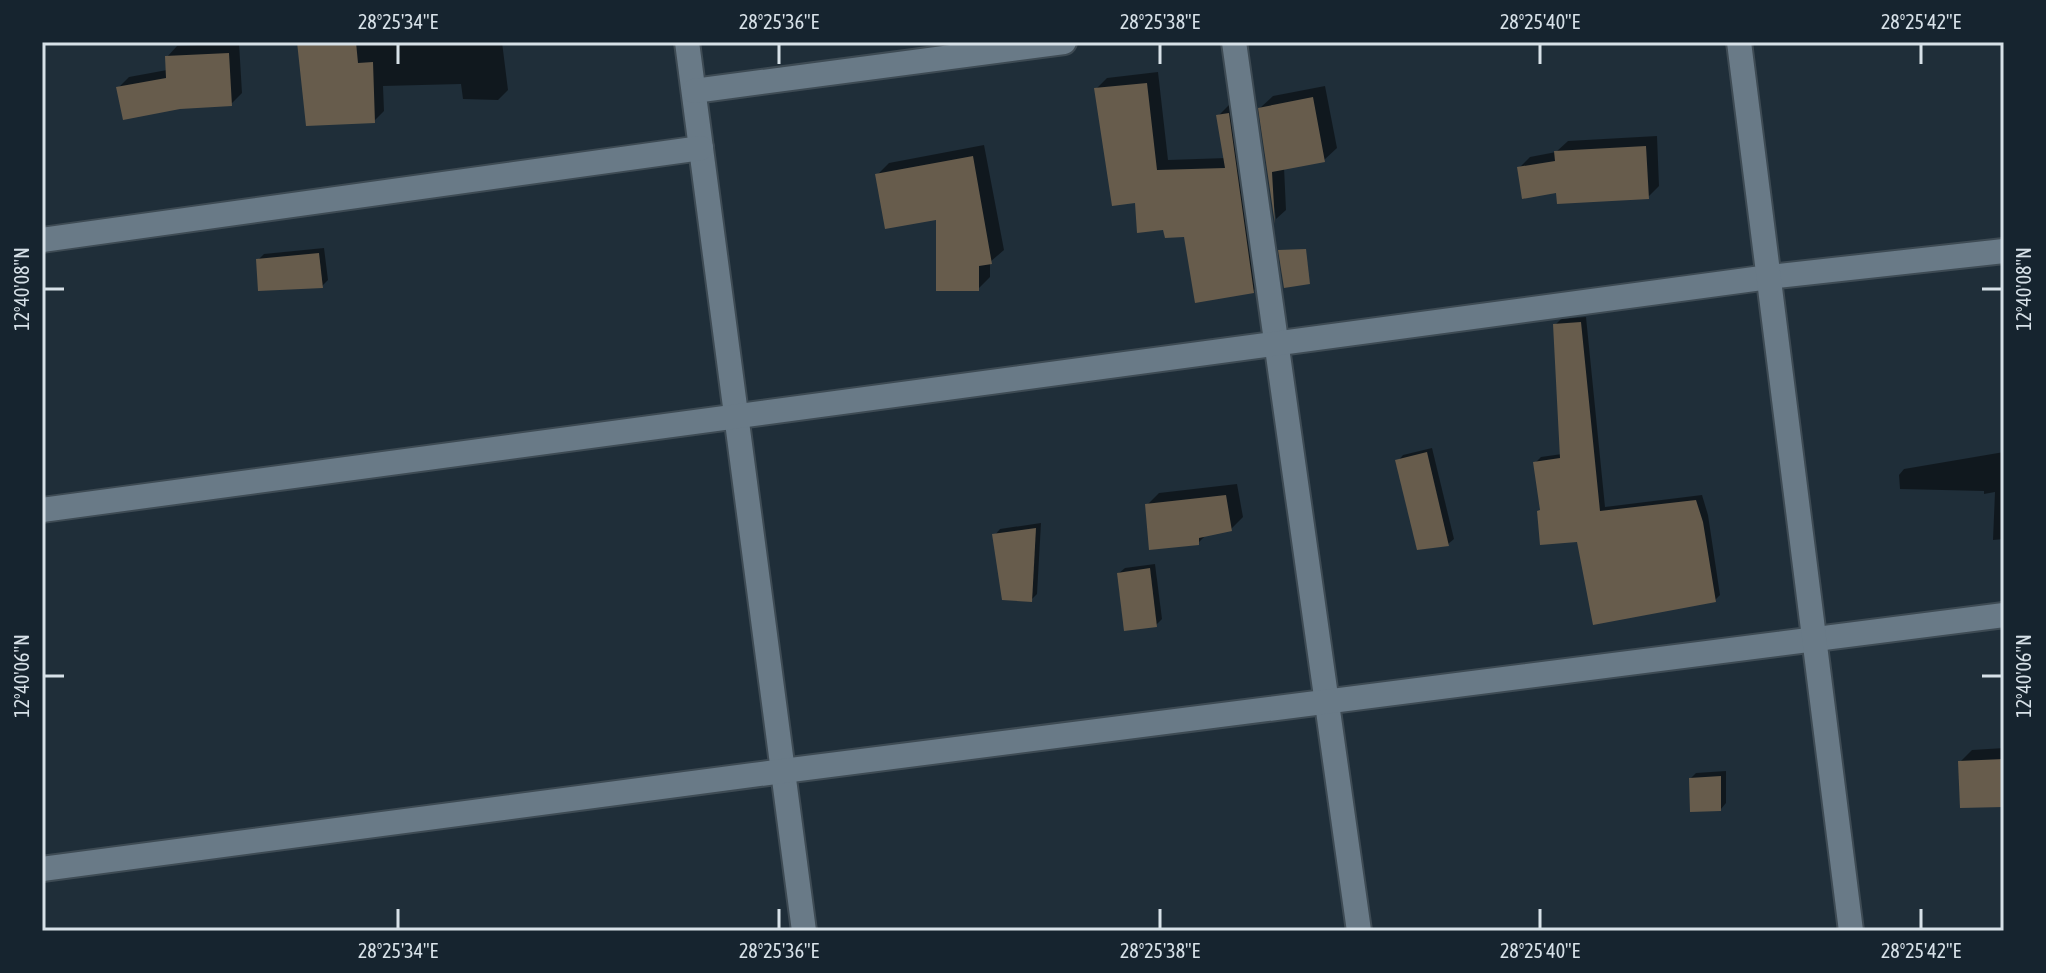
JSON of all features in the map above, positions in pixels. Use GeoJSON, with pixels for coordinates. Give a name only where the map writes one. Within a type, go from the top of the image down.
{"type":"FeatureCollection","features":[{"type":"Feature","properties":{"kind":"street"},"geometry":{"type":"LineString","coordinates":[[687,42],[804,931]]}},
{"type":"Feature","properties":{"kind":"street"},"geometry":{"type":"LineString","coordinates":[[694,91],[1064,42]]}},
{"type":"Feature","properties":{"kind":"street"},"geometry":{"type":"LineString","coordinates":[[1234,42],[1359,931]]}},
{"type":"Feature","properties":{"kind":"street"},"geometry":{"type":"LineString","coordinates":[[1739,42],[1851,931]]}},
{"type":"Feature","properties":{"kind":"street"},"geometry":{"type":"LineString","coordinates":[[42,240],[701,148]]}},
{"type":"Feature","properties":{"kind":"street"},"geometry":{"type":"LineString","coordinates":[[42,510],[1769,277],[2004,251]]}},
{"type":"Feature","properties":{"kind":"street"},"geometry":{"type":"LineString","coordinates":[[42,869],[2004,615]]}},
{"type":"Feature","properties":{"kind":"building"},"geometry":{"type":"Polygon","coordinates":[[[297,42],[356,42],[358,63],[373,62],[375,123],[306,126],[297,42]]]}},
{"type":"Feature","properties":{"kind":"building"},"geometry":{"type":"Polygon","coordinates":[[[229,53],[232,106],[180,109],[123,120],[116,87],[166,78],[165,56],[229,53]]]}},
{"type":"Feature","properties":{"kind":"building"},"geometry":{"type":"Polygon","coordinates":[[[1147,83],[1157,170],[1225,168],[1216,115],[1229,113],[1254,293],[1195,303],[1184,237],[1165,238],[1163,230],[1137,233],[1135,203],[1112,206],[1094,88],[1147,83]]]}},
{"type":"Feature","properties":{"kind":"building"},"geometry":{"type":"Polygon","coordinates":[[[1313,97],[1325,162],[1272,172],[1275,224],[1258,108],[1313,97]]]}},
{"type":"Feature","properties":{"kind":"building"},"geometry":{"type":"Polygon","coordinates":[[[1646,146],[1649,199],[1557,204],[1556,193],[1522,199],[1517,167],[1555,161],[1554,151],[1646,146]]]}},
{"type":"Feature","properties":{"kind":"building"},"geometry":{"type":"Polygon","coordinates":[[[973,156],[992,264],[979,266],[979,291],[936,291],[936,220],[885,229],[875,174],[973,156]]]}},
{"type":"Feature","properties":{"kind":"building"},"geometry":{"type":"Polygon","coordinates":[[[1306,249],[1310,284],[1284,288],[1278,250],[1306,249]]]}},
{"type":"Feature","properties":{"kind":"building"},"geometry":{"type":"Polygon","coordinates":[[[319,253],[323,288],[258,291],[256,259],[319,253]]]}},
{"type":"Feature","properties":{"kind":"building"},"geometry":{"type":"Polygon","coordinates":[[[1581,322],[1600,511],[1696,500],[1703,522],[1716,602],[1593,625],[1577,542],[1540,545],[1537,511],[1540,510],[1533,462],[1560,458],[1553,324],[1581,322]]]}},
{"type":"Feature","properties":{"kind":"building"},"geometry":{"type":"Polygon","coordinates":[[[1427,452],[1449,546],[1417,550],[1395,460],[1427,452]]]}},
{"type":"Feature","properties":{"kind":"building"},"geometry":{"type":"Polygon","coordinates":[[[1226,495],[1232,531],[1199,538],[1199,545],[1149,550],[1145,504],[1226,495]]]}},
{"type":"Feature","properties":{"kind":"building"},"geometry":{"type":"Polygon","coordinates":[[[1036,528],[1032,602],[1002,600],[992,534],[1036,528]]]}},
{"type":"Feature","properties":{"kind":"building"},"geometry":{"type":"Polygon","coordinates":[[[1150,568],[1157,627],[1124,631],[1117,573],[1150,568]]]}},
{"type":"Feature","properties":{"kind":"building"},"geometry":{"type":"Polygon","coordinates":[[[2004,759],[2004,807],[1960,808],[1958,761],[2004,759]]]}},
{"type":"Feature","properties":{"kind":"building"},"geometry":{"type":"Polygon","coordinates":[[[1721,776],[1721,811],[1690,812],[1689,778],[1721,776]]]}}]}
